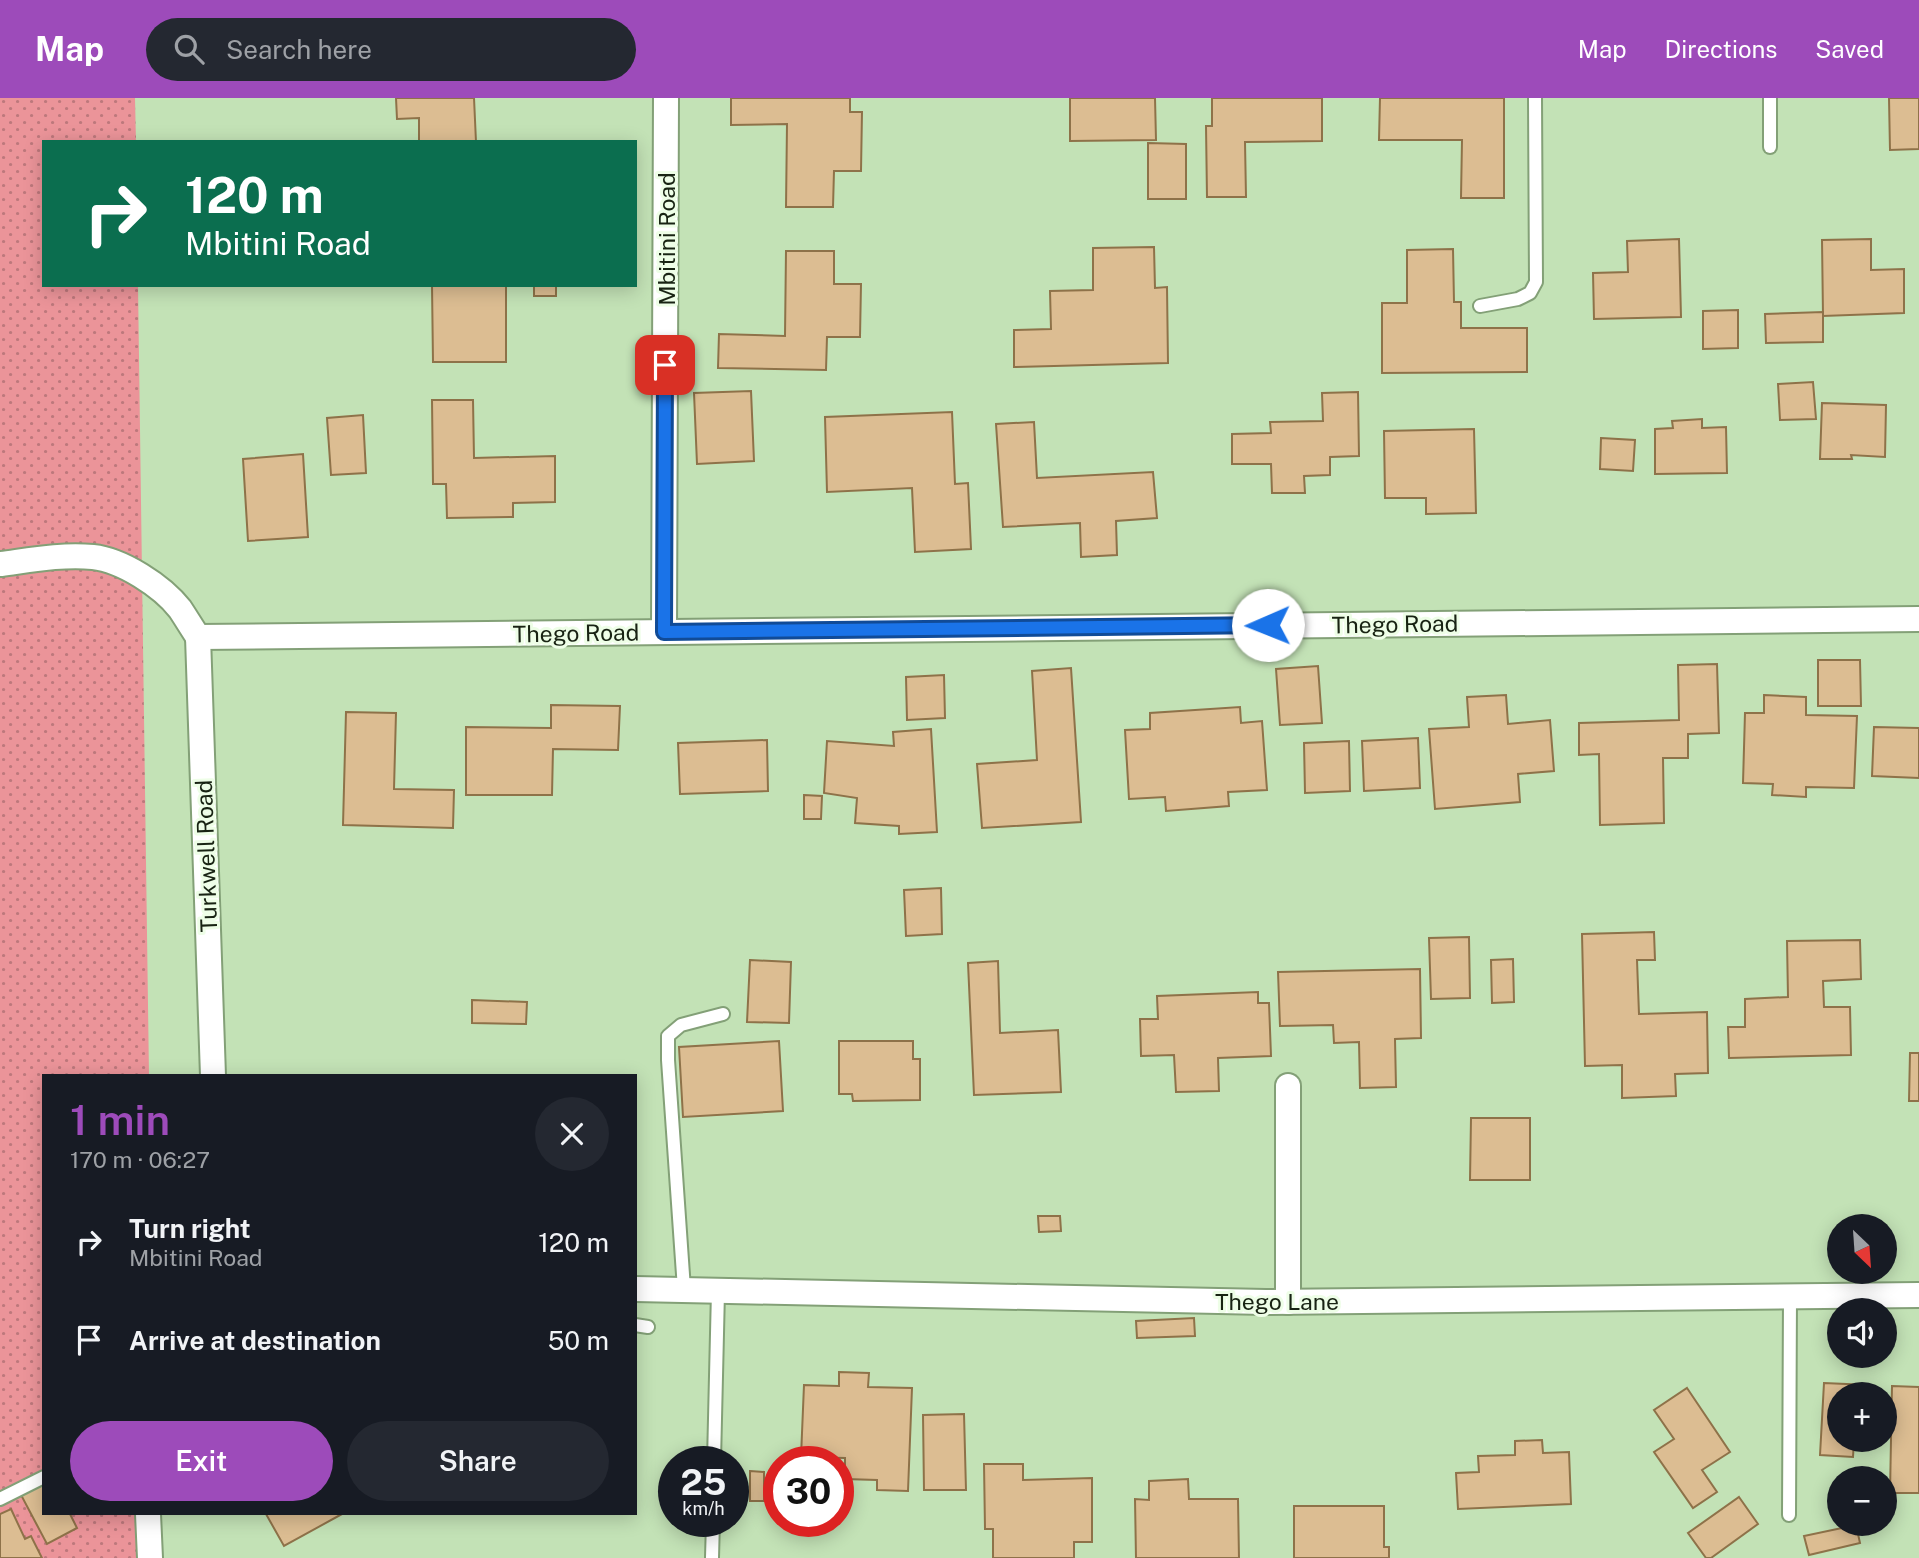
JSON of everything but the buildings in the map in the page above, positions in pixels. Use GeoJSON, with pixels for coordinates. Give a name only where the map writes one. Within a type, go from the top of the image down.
{"type":"FeatureCollection","features":[{"type":"Feature","properties":{"kind":"street","name":"Mbitini Road"},"geometry":{"type":"LineString","coordinates":[[664,632],[666,98]]}},
{"type":"Feature","properties":{"kind":"street"},"geometry":{"type":"LineString","coordinates":[[1,564],[72,556],[96,557],[113,562],[140,575],[163,593],[178,607],[198,637]]}},
{"type":"Feature","properties":{"kind":"street","name":"Thego Road"},"geometry":{"type":"LineString","coordinates":[[198,637],[1919,619]]}},
{"type":"Feature","properties":{"kind":"street","name":"Turkwell Road"},"geometry":{"type":"LineString","coordinates":[[198,637],[213,1074]]}},
{"type":"Feature","properties":{"kind":"street"},"geometry":{"type":"LineString","coordinates":[[1288,1086],[1288,1302]]}},
{"type":"Feature","properties":{"kind":"street","name":"Thego Lane"},"geometry":{"type":"LineString","coordinates":[[637,1289],[1288,1302],[1919,1295]]}},
{"type":"Feature","properties":{"kind":"street"},"geometry":{"type":"LineString","coordinates":[[148,1515],[150,1558]]}},
{"type":"Feature","properties":{"kind":"lane"},"geometry":{"type":"LineString","coordinates":[[1480,306],[1518,299],[1530,293],[1536,282],[1535,98]]}},
{"type":"Feature","properties":{"kind":"lane"},"geometry":{"type":"LineString","coordinates":[[1770,98],[1770,147]]}},
{"type":"Feature","properties":{"kind":"lane"},"geometry":{"type":"LineString","coordinates":[[684,1289],[668,1036],[681,1025],[723,1014]]}},
{"type":"Feature","properties":{"kind":"lane"},"geometry":{"type":"LineString","coordinates":[[715,1446],[718,1290]]}},
{"type":"Feature","properties":{"kind":"lane"},"geometry":{"type":"LineString","coordinates":[[1789,1515],[1790,1297]]}},
{"type":"Feature","properties":{"kind":"lane"},"geometry":{"type":"LineString","coordinates":[[0,1499],[42,1478]]}},
{"type":"Feature","properties":{"kind":"lane"},"geometry":{"type":"LineString","coordinates":[[712,1558],[713,1537]]}},
{"type":"Feature","properties":{"kind":"shaded area"},"geometry":{"type":"Polygon","coordinates":[[[0,98],[135,98],[136,140],[42,140],[42,287],[138,287],[149,1074],[42,1074],[42,1515],[155,1515],[155,1558],[0,1558],[0,98]]]}},
{"type":"Feature","properties":{"kind":"route"},"geometry":{"type":"LineString","coordinates":[[665,365],[664,632],[1268,625]]}}]}
